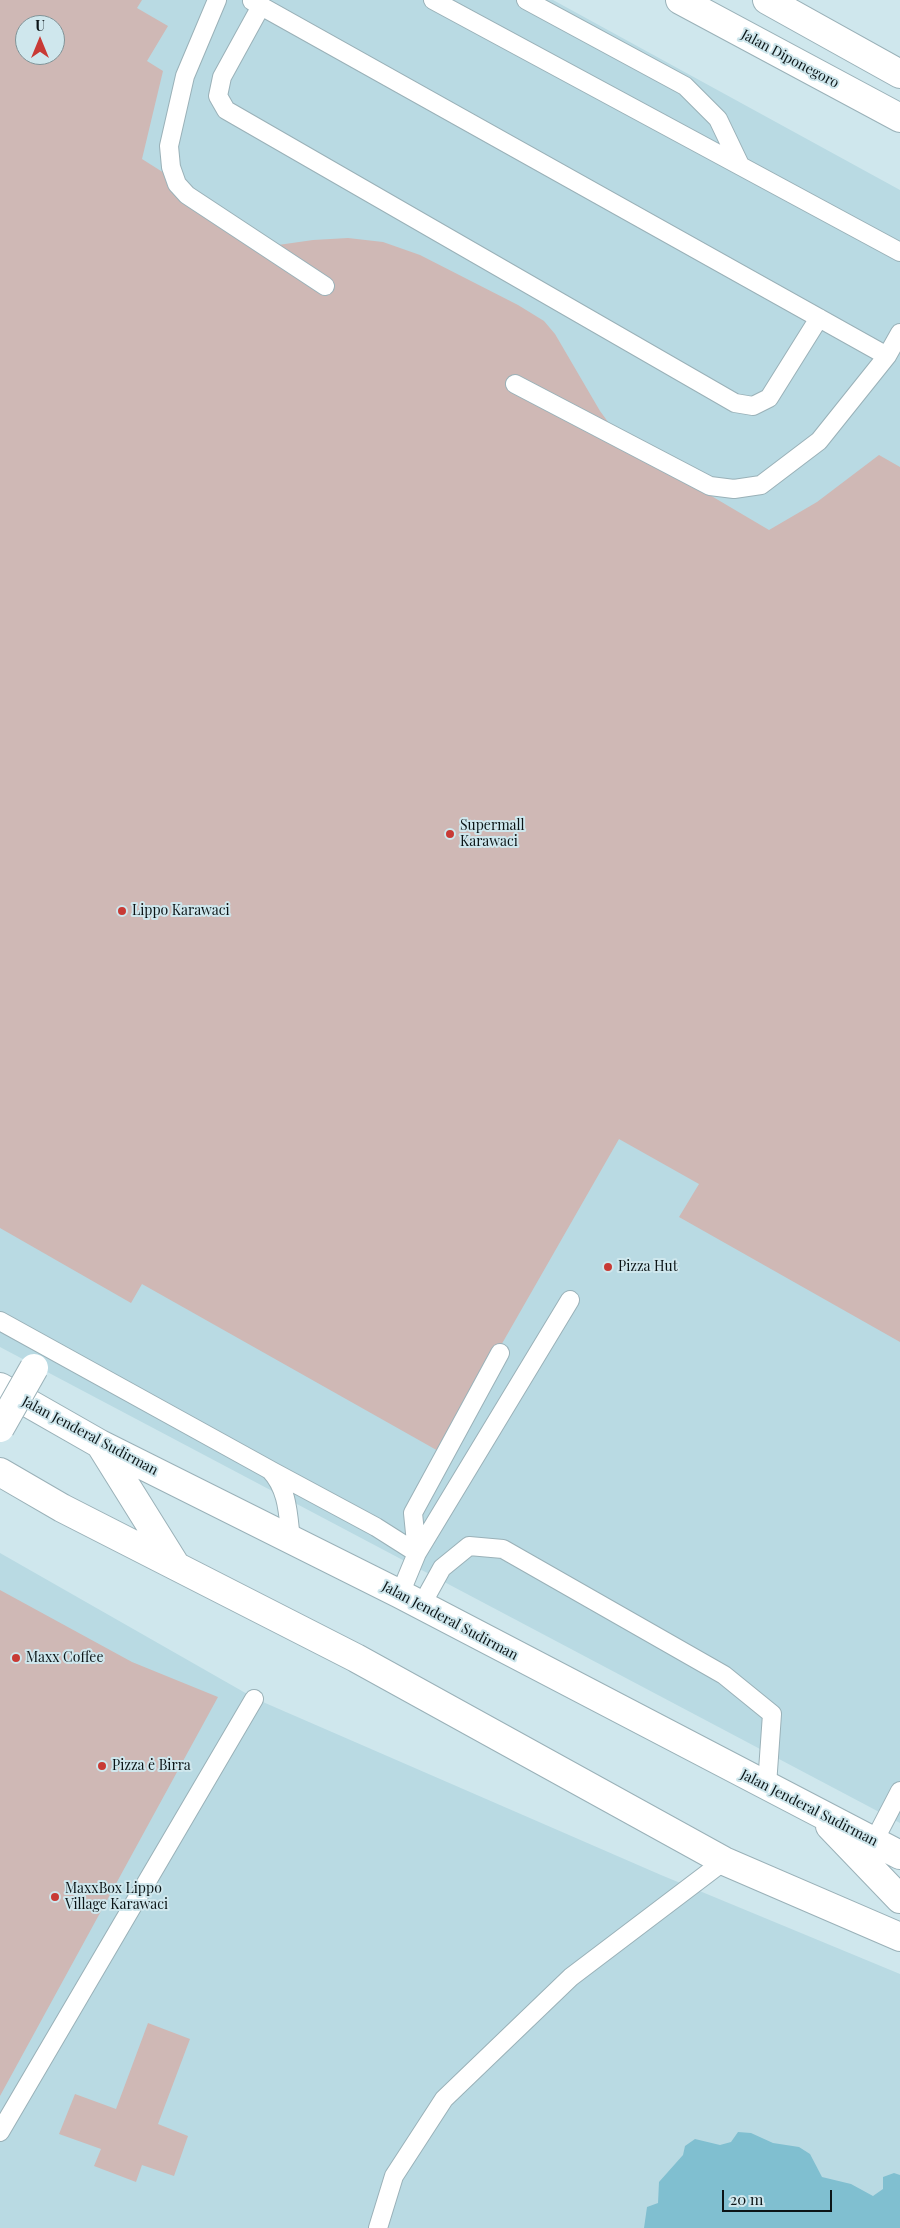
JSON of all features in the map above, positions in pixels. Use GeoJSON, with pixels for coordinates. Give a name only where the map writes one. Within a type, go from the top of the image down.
{"type":"FeatureCollection","features":[{"type":"Feature","properties":{"kind":"street","name":"Jalan Diponegoro"},"geometry":{"type":"LineString","coordinates":[[680,0],[900,118]]}},
{"type":"Feature","properties":{"kind":"street"},"geometry":{"type":"LineString","coordinates":[[767,0],[900,74]]}},
{"type":"Feature","properties":{"kind":"street"},"geometry":{"type":"LineString","coordinates":[[0,1428],[34,1368]]}},
{"type":"Feature","properties":{"kind":"street","name":"Jalan Jenderal Sudirman"},"geometry":{"type":"LineString","coordinates":[[0,1387],[100,1444],[410,1600],[900,1855]]}},
{"type":"Feature","properties":{"kind":"street"},"geometry":{"type":"LineString","coordinates":[[100,1444],[177,1567]]}},
{"type":"Feature","properties":{"kind":"street"},"geometry":{"type":"LineString","coordinates":[[0,1472],[62,1508],[356,1658],[724,1861],[900,1937]]}},
{"type":"Feature","properties":{"kind":"street"},"geometry":{"type":"LineString","coordinates":[[820,1814],[900,1899]]}},
{"type":"Feature","properties":{"kind":"lane"},"geometry":{"type":"LineString","coordinates":[[217,0],[185,76],[169,146],[177,184],[186,195],[325,286]]}},
{"type":"Feature","properties":{"kind":"lane"},"geometry":{"type":"LineString","coordinates":[[433,0],[900,252]]}},
{"type":"Feature","properties":{"kind":"lane"},"geometry":{"type":"LineString","coordinates":[[526,0],[685,86],[718,119],[740,165]]}},
{"type":"Feature","properties":{"kind":"lane"},"geometry":{"type":"LineString","coordinates":[[819,318],[768,398],[753,406],[736,403],[719,394],[226,110],[218,96],[222,77],[256,3],[887,356]]}},
{"type":"Feature","properties":{"kind":"lane"},"geometry":{"type":"LineString","coordinates":[[514,384],[710,486],[734,490],[761,485],[819,440],[887,356],[900,332]]}},
{"type":"Feature","properties":{"kind":"lane"},"geometry":{"type":"LineString","coordinates":[[417,1553],[570,1300]]}},
{"type":"Feature","properties":{"kind":"lane"},"geometry":{"type":"LineString","coordinates":[[0,1321],[376,1527],[417,1553]]}},
{"type":"Feature","properties":{"kind":"lane"},"geometry":{"type":"LineString","coordinates":[[410,1600],[417,1553],[413,1513],[500,1353]]}},
{"type":"Feature","properties":{"kind":"lane"},"geometry":{"type":"LineString","coordinates":[[270,1470],[279,1480],[285,1494],[291,1540]]}},
{"type":"Feature","properties":{"kind":"lane"},"geometry":{"type":"LineString","coordinates":[[410,1600],[442,1568],[469,1546],[503,1549],[724,1675],[772,1714],[767,1785]]}},
{"type":"Feature","properties":{"kind":"lane"},"geometry":{"type":"LineString","coordinates":[[0,2132],[254,1698]]}},
{"type":"Feature","properties":{"kind":"lane"},"geometry":{"type":"LineString","coordinates":[[874,1841],[900,1791]]}},
{"type":"Feature","properties":{"kind":"lane"},"geometry":{"type":"LineString","coordinates":[[378,2228],[394,2176],[444,2099],[571,1977],[724,1861]]}},
{"type":"Feature","properties":{"kind":"shaded area","name":"Supermall Karawaci"},"geometry":{"type":"Polygon","coordinates":[[[0,0],[553,0],[900,190],[900,1823],[0,1347],[0,0]]]}},
{"type":"Feature","properties":{"kind":"shaded area"},"geometry":{"type":"Polygon","coordinates":[[[0,1553],[256,1699],[661,1875],[900,1974],[900,2228],[0,2228],[0,1553]]]}},
{"type":"Feature","properties":{"kind":"shaded area"},"geometry":{"type":"Polygon","coordinates":[[[738,2132],[751,2133],[773,2143],[799,2147],[810,2154],[822,2177],[851,2184],[873,2196],[883,2189],[883,2177],[894,2173],[900,2175],[900,2228],[644,2228],[647,2207],[658,2203],[659,2182],[683,2155],[685,2146],[695,2139],[720,2145],[731,2142],[738,2132]]]}},
{"type":"Feature","properties":{"kind":"building","name":"Supermall Karawaci"},"geometry":{"type":"Polygon","coordinates":[[[0,0],[142,0],[137,8],[168,26],[147,61],[163,71],[142,159],[278,245],[348,238],[383,242],[420,255],[518,305],[544,321],[555,334],[600,411],[625,445],[769,530],[817,502],[879,455],[900,467],[900,1342],[679,1217],[699,1184],[619,1139],[440,1452],[142,1284],[131,1303],[0,1228],[0,0]]]}},
{"type":"Feature","properties":{"kind":"building","name":"MaxxBox Lippo Village Karawaci"},"geometry":{"type":"Polygon","coordinates":[[[0,1590],[132,1662],[218,1697],[0,2096],[0,1590]]]}},
{"type":"Feature","properties":{"kind":"building"},"geometry":{"type":"Polygon","coordinates":[[[148,2023],[190,2039],[158,2124],[188,2136],[174,2176],[142,2165],[136,2182],[94,2166],[101,2149],[59,2134],[75,2094],[116,2109],[148,2023]]]}},
{"type":"Feature","properties":{"kind":"place","name":"Supermall Karawaci"},"geometry":{"type":"Point","coordinates":[450,834]}},
{"type":"Feature","properties":{"kind":"place","name":"Lippo Karawaci"},"geometry":{"type":"Point","coordinates":[122,911]}},
{"type":"Feature","properties":{"kind":"place","name":"Pizza Hut"},"geometry":{"type":"Point","coordinates":[608,1267]}},
{"type":"Feature","properties":{"kind":"place","name":"Maxx Coffee"},"geometry":{"type":"Point","coordinates":[16,1658]}},
{"type":"Feature","properties":{"kind":"place","name":"Pizza ė Birra"},"geometry":{"type":"Point","coordinates":[102,1766]}},
{"type":"Feature","properties":{"kind":"place","name":"MaxxBox Lippo Village Karawaci"},"geometry":{"type":"Point","coordinates":[55,1897]}}]}
